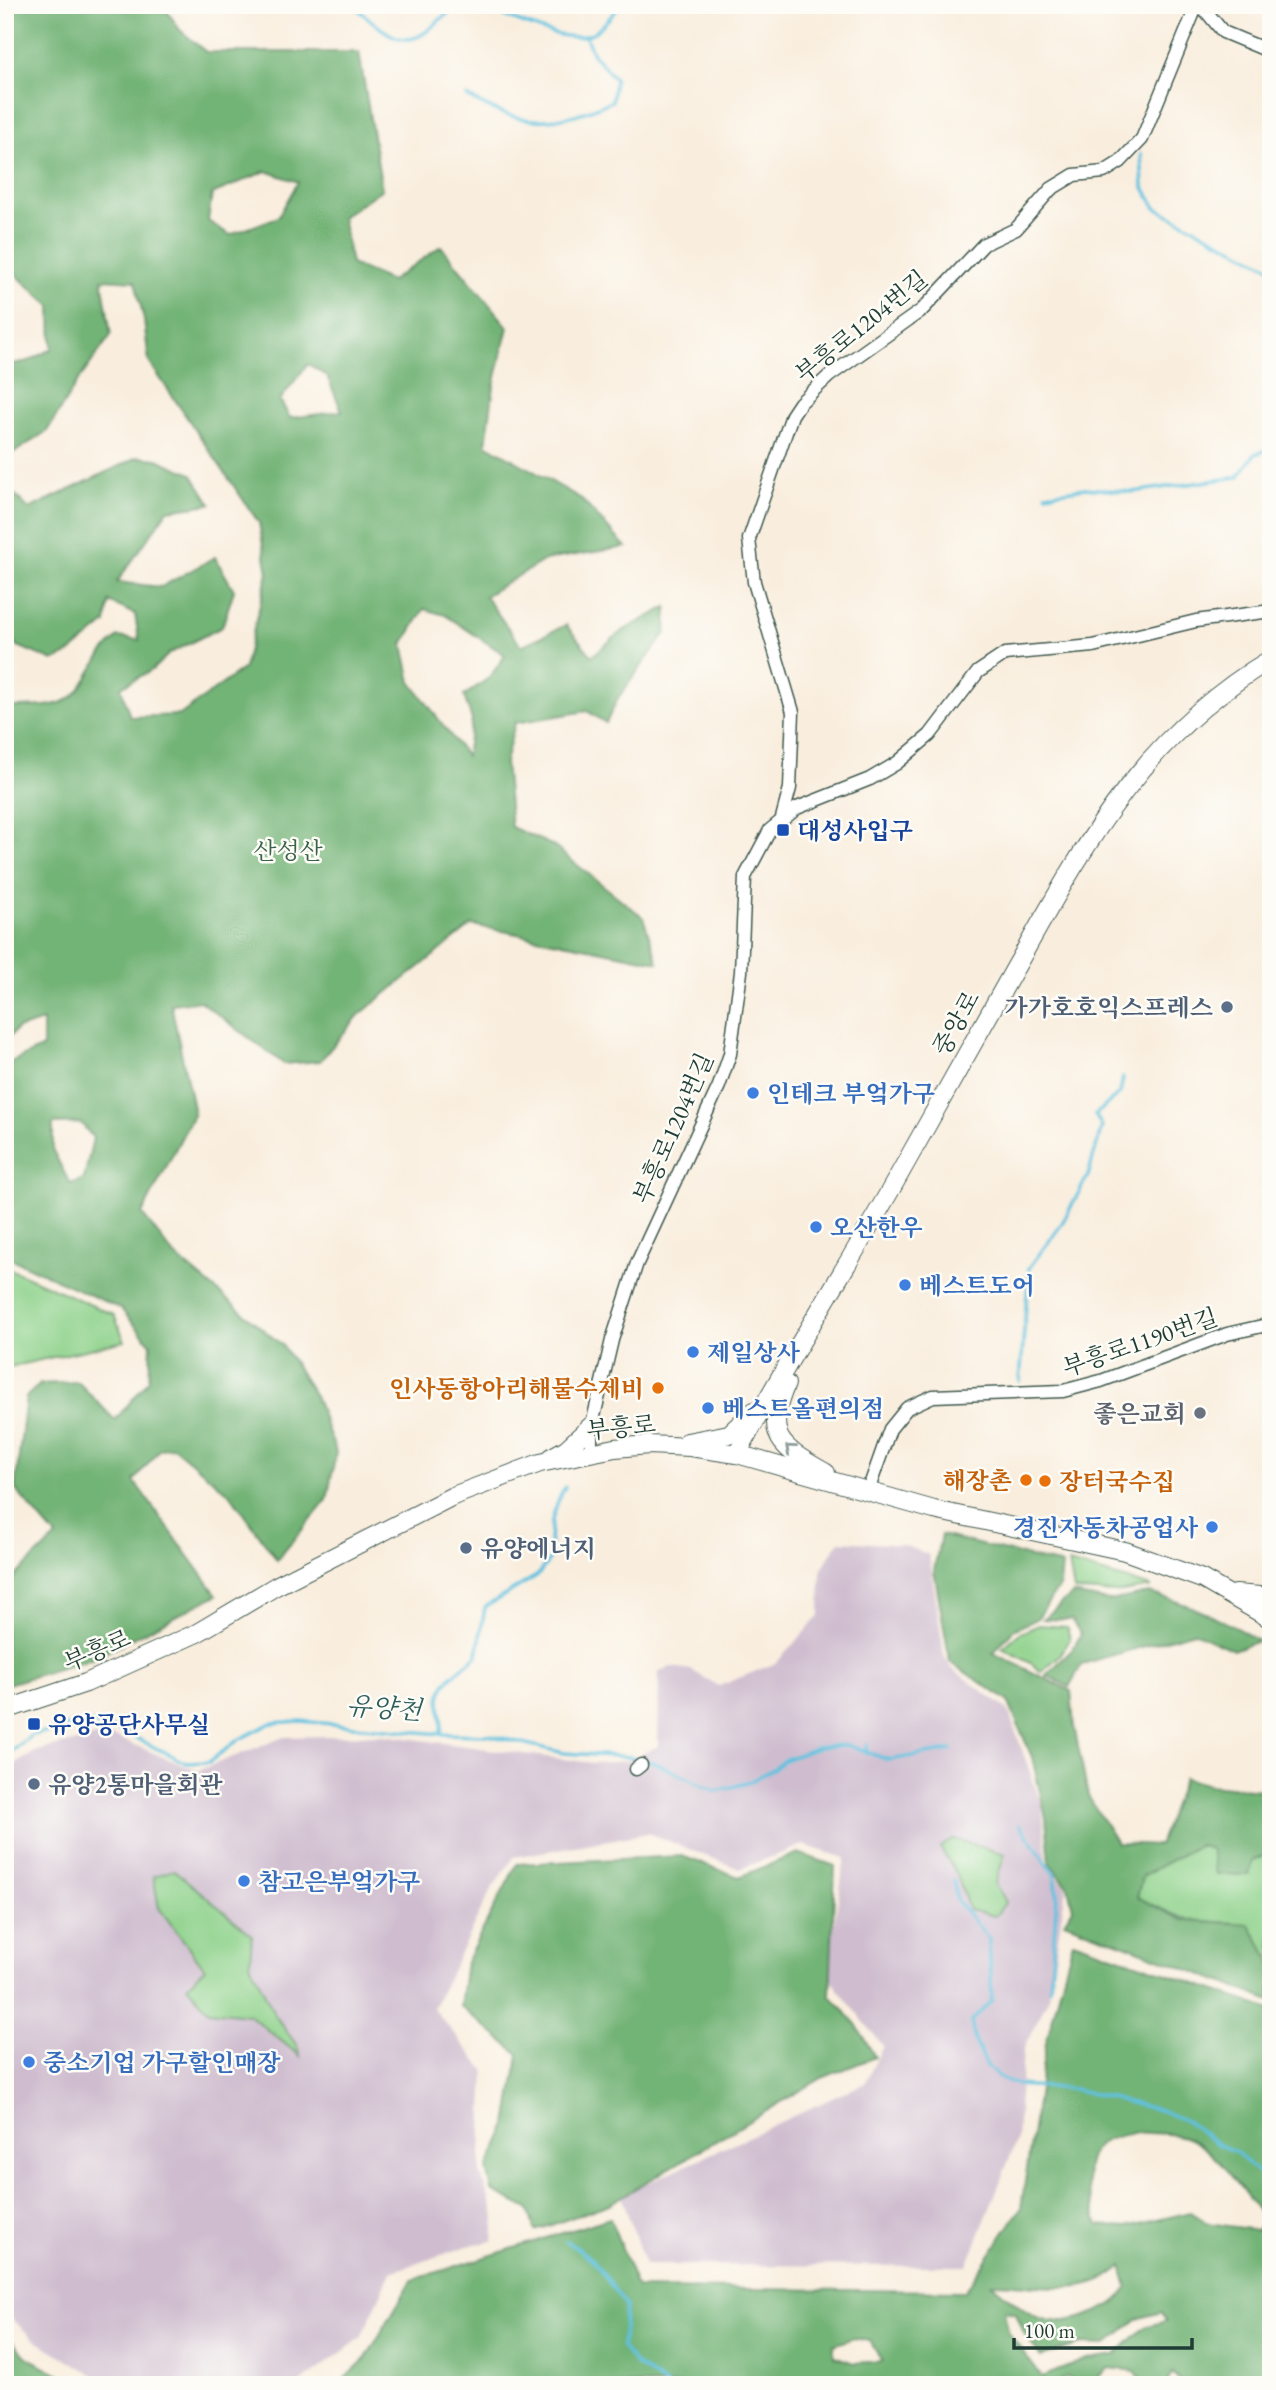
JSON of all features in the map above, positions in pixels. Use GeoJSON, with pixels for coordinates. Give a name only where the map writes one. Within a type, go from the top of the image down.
{"type":"FeatureCollection","features":[{"type":"Feature","properties":{"kind":"main road","name":"중앙로"},"geometry":{"type":"LineString","coordinates":[[737,1454],[1037,928],[1108,811],[1177,728],[1221,692],[1271,659]]}},
{"type":"Feature","properties":{"kind":"main road"},"geometry":{"type":"LineString","coordinates":[[812,1326],[782,1392],[777,1414],[777,1433],[789,1452],[847,1485]]}},
{"type":"Feature","properties":{"kind":"main road"},"geometry":{"type":"LineString","coordinates":[[667,1446],[729,1434],[750,1417],[780,1379]]}},
{"type":"Feature","properties":{"kind":"main road"},"geometry":{"type":"LineString","coordinates":[[540,1463],[566,1449],[592,1424]]}},
{"type":"Feature","properties":{"kind":"main road","name":"부흥로"},"geometry":{"type":"LineString","coordinates":[[5,1710],[86,1683],[197,1633],[380,1531],[453,1496],[540,1463],[615,1448],[667,1446],[737,1454],[933,1510],[1125,1551],[1202,1579],[1271,1619]]}},
{"type":"Feature","properties":{"kind":"main road"},"geometry":{"type":"LineString","coordinates":[[1227,1593],[1271,1597]]}},
{"type":"Feature","properties":{"kind":"street"},"geometry":{"type":"LineString","coordinates":[[1199,5],[1223,32],[1271,51]]}},
{"type":"Feature","properties":{"kind":"street","name":"부흥로1204번길"},"geometry":{"type":"LineString","coordinates":[[780,820],[790,788],[793,712],[754,582],[749,539],[792,415],[800,402],[829,376],[922,310],[984,243],[1016,229],[1051,189],[1074,175],[1104,172],[1120,162],[1142,139],[1199,5]]}},
{"type":"Feature","properties":{"kind":"street","name":"부흥로1204번길"},"geometry":{"type":"LineString","coordinates":[[591,1454],[592,1424],[612,1340],[636,1263],[719,1087],[730,1054],[741,972],[745,877],[758,849],[780,820],[797,808],[870,779],[897,763],[930,734],[978,672],[1005,654],[1093,646],[1196,621],[1271,611]]}},
{"type":"Feature","properties":{"kind":"street","name":"부흥로1190번길"},"geometry":{"type":"LineString","coordinates":[[868,1491],[890,1429],[907,1408],[933,1396],[1063,1391],[1101,1381],[1227,1334],[1271,1324]]}},
{"type":"Feature","properties":{"kind":"shaded area"},"geometry":{"type":"Polygon","coordinates":[[[839,1541],[903,1545],[929,1555],[944,1655],[950,1667],[1008,1710],[1042,1806],[1047,1863],[1066,1887],[1049,1997],[1023,2050],[1017,2139],[967,2266],[645,2265],[621,2195],[865,2083],[883,2046],[826,1974],[845,1858],[803,1845],[740,1869],[648,1833],[514,1857],[491,1890],[433,2008],[485,2071],[480,2173],[495,2216],[493,2241],[468,2246],[391,2272],[361,2338],[298,2385],[111,2385],[35,2340],[5,2313],[5,1770],[37,1751],[108,1734],[197,1771],[284,1737],[383,1735],[592,1763],[627,1761],[658,1746],[659,1671],[671,1667],[691,1670],[719,1686],[776,1663],[820,1615],[821,1570],[839,1541]]]}},
{"type":"Feature","properties":{"kind":"green space","name":"산성산"},"geometry":{"type":"Polygon","coordinates":[[[5,5],[163,5],[180,30],[206,52],[359,52],[382,189],[342,217],[351,264],[391,281],[441,246],[508,327],[494,386],[486,444],[580,498],[626,547],[545,560],[485,596],[521,646],[566,625],[592,656],[622,631],[667,607],[666,633],[618,698],[606,723],[587,711],[515,723],[505,762],[511,827],[552,845],[643,917],[658,962],[472,925],[359,1015],[320,1061],[284,1064],[200,1001],[171,1004],[194,1113],[142,1214],[174,1255],[283,1346],[315,1396],[336,1452],[327,1500],[277,1560],[230,1494],[173,1447],[160,1449],[134,1481],[217,1595],[94,1658],[5,1685],[5,1586],[56,1537],[15,1489],[26,1397],[40,1384],[78,1382],[115,1420],[149,1380],[151,1344],[121,1309],[5,1256],[5,1065],[43,1047],[43,1021],[17,1029],[5,1041],[5,699],[14,707],[61,703],[74,695],[110,644],[118,637],[139,640],[135,614],[109,602],[106,623],[70,653],[53,661],[11,643],[13,620],[5,614],[5,578],[12,563],[5,556],[5,485],[29,509],[138,457],[157,459],[192,474],[211,504],[168,510],[117,582],[161,587],[215,557],[234,590],[222,627],[170,653],[152,670],[121,687],[130,717],[180,715],[244,668],[268,573],[259,523],[149,362],[144,320],[135,281],[102,279],[111,335],[47,431],[15,452],[5,447],[5,365],[29,361],[52,349],[51,306],[5,265],[5,5]],[[266,171],[212,194],[208,221],[230,235],[278,217],[298,182],[266,171]],[[308,364],[280,400],[290,418],[342,411],[327,376],[308,364]],[[424,609],[403,644],[411,682],[466,756],[472,720],[464,696],[490,677],[505,655],[445,615],[424,609]],[[81,1123],[53,1124],[53,1151],[70,1184],[84,1179],[93,1138],[81,1123]]]}},
{"type":"Feature","properties":{"kind":"green space"},"geometry":{"type":"Polygon","coordinates":[[[5,1267],[114,1315],[125,1341],[5,1368],[5,1267]]]}},
{"type":"Feature","properties":{"kind":"green space"},"geometry":{"type":"Polygon","coordinates":[[[941,1535],[1062,1565],[1060,1585],[1037,1619],[1013,1630],[993,1653],[1071,1691],[1074,1726],[1088,1796],[1117,1843],[1159,1845],[1184,1778],[1209,1785],[1271,1791],[1271,1854],[1253,1859],[1249,1875],[1216,1874],[1211,1849],[1199,1845],[1142,1876],[1137,1897],[1183,1920],[1249,1924],[1271,1961],[1271,2001],[1064,1922],[1073,1908],[1068,1887],[1050,1863],[1046,1818],[1032,1757],[1008,1701],[950,1662],[934,1570],[941,1535]]]}},
{"type":"Feature","properties":{"kind":"green space"},"geometry":{"type":"Polygon","coordinates":[[[1069,1563],[1152,1587],[1118,1593],[1074,1591],[1069,1563]]]}},
{"type":"Feature","properties":{"kind":"green space"},"geometry":{"type":"Polygon","coordinates":[[[1149,1593],[1206,1613],[1258,1641],[1233,1650],[1194,1632],[1082,1664],[1069,1687],[1046,1675],[1072,1650],[1081,1635],[1072,1620],[1043,1619],[1073,1594],[1109,1601],[1149,1593]]]}},
{"type":"Feature","properties":{"kind":"green space"},"geometry":{"type":"Polygon","coordinates":[[[1039,1625],[1067,1627],[1070,1639],[1060,1655],[1041,1672],[1031,1663],[1002,1648],[1020,1633],[1039,1625]]]}},
{"type":"Feature","properties":{"kind":"green space"},"geometry":{"type":"Polygon","coordinates":[[[954,1839],[1005,1854],[995,1884],[1006,1902],[995,1916],[969,1910],[957,1875],[940,1847],[954,1839]]]}},
{"type":"Feature","properties":{"kind":"green space"},"geometry":{"type":"Polygon","coordinates":[[[1199,1845],[1211,1849],[1216,1873],[1271,1854],[1271,1961],[1248,1924],[1188,1920],[1137,1898],[1142,1876],[1199,1845]]]}},
{"type":"Feature","properties":{"kind":"green space"},"geometry":{"type":"Polygon","coordinates":[[[798,1853],[835,1866],[830,1995],[856,2024],[875,2057],[822,2078],[609,2204],[535,2231],[528,2209],[492,2191],[487,2169],[507,2125],[519,2054],[460,2006],[466,1962],[517,1864],[682,1856],[739,1877],[798,1853]]]}},
{"type":"Feature","properties":{"kind":"green space"},"geometry":{"type":"Polygon","coordinates":[[[174,1870],[252,1935],[250,1963],[275,2015],[297,2046],[300,2056],[249,2015],[209,2011],[187,1986],[205,1969],[159,1908],[153,1876],[174,1870]]]}},
{"type":"Feature","properties":{"kind":"green space"},"geometry":{"type":"Polygon","coordinates":[[[1073,1941],[1271,2010],[1271,2276],[1261,2297],[1271,2322],[1271,2385],[1184,2385],[1172,2373],[1166,2385],[1129,2385],[1140,2378],[1135,2371],[1109,2368],[1096,2379],[1098,2385],[1085,2385],[1067,2377],[1053,2385],[338,2385],[366,2358],[412,2280],[610,2218],[637,2288],[965,2291],[1021,2208],[1046,2043],[1073,1941]],[[1135,2132],[1114,2137],[1095,2150],[1088,2170],[1092,2204],[1098,2225],[1127,2227],[1191,2212],[1208,2223],[1256,2230],[1264,2219],[1229,2173],[1196,2142],[1173,2134],[1135,2132]],[[1122,2266],[1108,2277],[1092,2283],[1059,2287],[991,2283],[1026,2311],[1049,2321],[1062,2321],[1094,2313],[1118,2300],[1128,2287],[1122,2266]],[[1004,2311],[1009,2334],[1042,2377],[1087,2359],[1115,2355],[1145,2327],[1166,2321],[1162,2312],[1137,2319],[1105,2345],[1081,2344],[1041,2357],[1024,2333],[1016,2313],[1004,2311]],[[853,2338],[834,2345],[834,2356],[854,2363],[882,2361],[870,2341],[853,2338]]]}},
{"type":"Feature","properties":{"kind":"green space"},"geometry":{"type":"Polygon","coordinates":[[[5,2334],[28,2358],[81,2385],[5,2385],[5,2334]]]}},
{"type":"Feature","properties":{"kind":"waterway"},"geometry":{"type":"LineString","coordinates":[[353,5],[385,31],[406,39],[422,34],[450,12],[466,7],[497,14],[550,32],[581,36],[598,29],[620,5]]}},
{"type":"Feature","properties":{"kind":"waterway"},"geometry":{"type":"LineString","coordinates":[[467,96],[505,114],[539,120],[573,116],[612,101],[615,79],[593,54],[585,35]]}},
{"type":"Feature","properties":{"kind":"waterway"},"geometry":{"type":"LineString","coordinates":[[1141,154],[1143,186],[1156,208],[1271,268]]}},
{"type":"Feature","properties":{"kind":"waterway"},"geometry":{"type":"LineString","coordinates":[[1046,494],[1085,488],[1132,492],[1238,477],[1255,454],[1271,449]]}},
{"type":"Feature","properties":{"kind":"waterway"},"geometry":{"type":"LineString","coordinates":[[1020,1381],[1029,1268],[1061,1225],[1088,1176],[1102,1126],[1095,1115],[1120,1093],[1123,1078]]}},
{"type":"Feature","properties":{"kind":"waterway"},"geometry":{"type":"LineString","coordinates":[[441,1734],[441,1692],[454,1675],[477,1656],[485,1607],[538,1575],[552,1556],[552,1520],[565,1487]]}},
{"type":"Feature","properties":{"kind":"waterway","name":"유양천"},"geometry":{"type":"LineString","coordinates":[[5,1757],[32,1735],[85,1722],[122,1731],[186,1763],[209,1762],[238,1740],[271,1723],[300,1721],[441,1734],[489,1735],[564,1753],[631,1757],[655,1763],[716,1791],[747,1783],[784,1760],[819,1747],[847,1745],[889,1760],[951,1750]]}},
{"type":"Feature","properties":{"kind":"waterway"},"geometry":{"type":"LineString","coordinates":[[866,1753],[867,1744]]}},
{"type":"Feature","properties":{"kind":"waterway"},"geometry":{"type":"LineString","coordinates":[[1020,1825],[1055,1875],[1057,1895],[1050,1988]]}},
{"type":"Feature","properties":{"kind":"waterway"},"geometry":{"type":"LineString","coordinates":[[954,1881],[956,1899],[989,1939],[992,2000],[971,2022],[975,2041],[987,2066],[997,2076],[1017,2085],[1074,2089],[1163,2111],[1190,2123],[1217,2144],[1236,2152],[1271,2185]]}},
{"type":"Feature","properties":{"kind":"waterway"},"geometry":{"type":"LineString","coordinates":[[566,2241],[593,2260],[626,2306],[622,2347],[635,2364],[666,2385]]}},
{"type":"Feature","properties":{"kind":"place","name":"대성사입구"},"geometry":{"type":"Point","coordinates":[783,830]}},
{"type":"Feature","properties":{"kind":"place","name":"가가호호익스프레스"},"geometry":{"type":"Point","coordinates":[1227,1007]}},
{"type":"Feature","properties":{"kind":"place","name":"인테크 부엌가구"},"geometry":{"type":"Point","coordinates":[753,1093]}},
{"type":"Feature","properties":{"kind":"place","name":"오산한우"},"geometry":{"type":"Point","coordinates":[816,1227]}},
{"type":"Feature","properties":{"kind":"place","name":"베스트도어"},"geometry":{"type":"Point","coordinates":[905,1285]}},
{"type":"Feature","properties":{"kind":"place","name":"제일상사"},"geometry":{"type":"Point","coordinates":[693,1352]}},
{"type":"Feature","properties":{"kind":"place","name":"인사동항아리해물수제비"},"geometry":{"type":"Point","coordinates":[658,1388]}},
{"type":"Feature","properties":{"kind":"place","name":"베스트올편의점"},"geometry":{"type":"Point","coordinates":[708,1408]}},
{"type":"Feature","properties":{"kind":"place","name":"좋은교회"},"geometry":{"type":"Point","coordinates":[1200,1413]}},
{"type":"Feature","properties":{"kind":"place","name":"해장촌"},"geometry":{"type":"Point","coordinates":[1026,1480]}},
{"type":"Feature","properties":{"kind":"place","name":"장터국수집"},"geometry":{"type":"Point","coordinates":[1045,1481]}},
{"type":"Feature","properties":{"kind":"place","name":"경진자동차공업사"},"geometry":{"type":"Point","coordinates":[1212,1527]}},
{"type":"Feature","properties":{"kind":"place","name":"유양에너지"},"geometry":{"type":"Point","coordinates":[466,1548]}},
{"type":"Feature","properties":{"kind":"place","name":"유양공단사무실"},"geometry":{"type":"Point","coordinates":[34,1724]}},
{"type":"Feature","properties":{"kind":"place","name":"유양2통마을회관"},"geometry":{"type":"Point","coordinates":[34,1784]}},
{"type":"Feature","properties":{"kind":"place","name":"참고은부엌가구"},"geometry":{"type":"Point","coordinates":[244,1881]}},
{"type":"Feature","properties":{"kind":"place","name":"중소기업 가구할인매장"},"geometry":{"type":"Point","coordinates":[29,2062]}}]}
